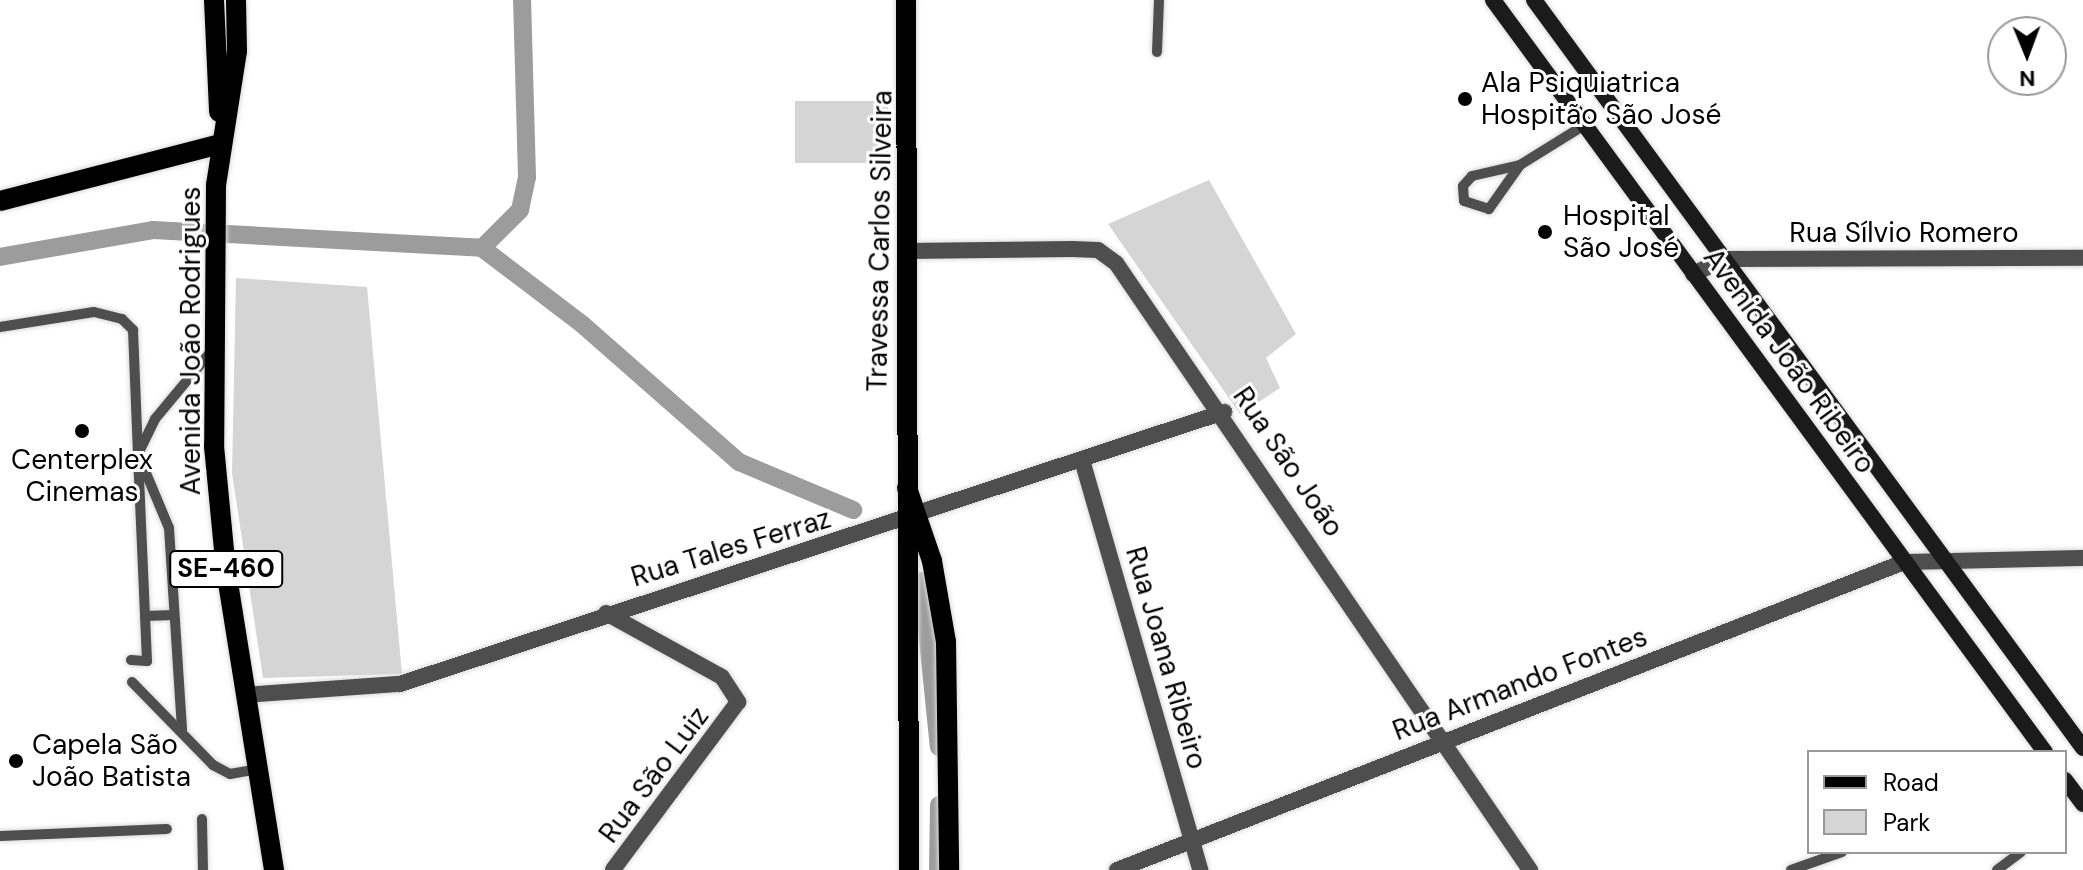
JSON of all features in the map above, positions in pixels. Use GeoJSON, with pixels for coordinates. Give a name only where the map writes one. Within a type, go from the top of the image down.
{"type":"FeatureCollection","features":[{"type":"Feature","properties":{"kind":"main road"},"geometry":{"type":"LineString","coordinates":[[0,201],[221,144],[214,0]]}},
{"type":"Feature","properties":{"kind":"main road","name":"SE-460"},"geometry":{"type":"LineString","coordinates":[[221,144],[237,51],[236,0]]}},
{"type":"Feature","properties":{"kind":"main road","name":"Avenida João Ribeiro"},"geometry":{"type":"LineString","coordinates":[[1493,0],[2044,750]]}},
{"type":"Feature","properties":{"kind":"main road","name":"Avenida João Ribeiro"},"geometry":{"type":"LineString","coordinates":[[1534,0],[2083,748]]}},
{"type":"Feature","properties":{"kind":"main road","name":"Travessa Carlos Silveira"},"geometry":{"type":"LineString","coordinates":[[910,3],[905,484],[910,519]]}},
{"type":"Feature","properties":{"kind":"main road","name":"Avenida João Rodrigues"},"geometry":{"type":"LineString","coordinates":[[221,144],[216,185],[214,446],[245,695],[274,870]]}},
{"type":"Feature","properties":{"kind":"main road"},"geometry":{"type":"LineString","coordinates":[[909,870],[910,519]]}},
{"type":"Feature","properties":{"kind":"main road"},"geometry":{"type":"LineString","coordinates":[[910,519],[946,642],[949,870]]}},
{"type":"Feature","properties":{"kind":"main road"},"geometry":{"type":"LineString","coordinates":[[2067,783],[2083,804]]}},
{"type":"Feature","properties":{"kind":"street","name":"Rua São João"},"geometry":{"type":"LineString","coordinates":[[907,251],[1098,250],[1121,268],[1224,412],[1530,870]]}},
{"type":"Feature","properties":{"kind":"street","name":"Rua Sílvio Romero"},"geometry":{"type":"LineString","coordinates":[[1725,259],[2083,258]]}},
{"type":"Feature","properties":{"kind":"street"},"geometry":{"type":"LineString","coordinates":[[1693,274],[1725,259]]}},
{"type":"Feature","properties":{"kind":"street","name":"Rua Tales Ferraz"},"geometry":{"type":"LineString","coordinates":[[245,695],[400,684],[606,613],[910,519],[1224,412]]}},
{"type":"Feature","properties":{"kind":"street","name":"Rua Joana Ribeiro"},"geometry":{"type":"LineString","coordinates":[[1082,460],[1200,870]]}},
{"type":"Feature","properties":{"kind":"street","name":"Rua Armando Fontes"},"geometry":{"type":"LineString","coordinates":[[1117,870],[1904,562],[2083,558]]}},
{"type":"Feature","properties":{"kind":"street","name":"Rua São Luiz"},"geometry":{"type":"LineString","coordinates":[[606,613],[722,677],[737,693],[735,711],[613,870]]}},
{"type":"Feature","properties":{"kind":"lane"},"geometry":{"type":"LineString","coordinates":[[1157,52],[1159,0]]}},
{"type":"Feature","properties":{"kind":"lane"},"geometry":{"type":"LineString","coordinates":[[1520,165],[1489,209],[1464,201],[1472,176],[1520,165],[1583,126]]}},
{"type":"Feature","properties":{"kind":"lane"},"geometry":{"type":"LineString","coordinates":[[0,327],[94,312],[122,319],[135,349],[147,661],[131,660]]}},
{"type":"Feature","properties":{"kind":"lane"},"geometry":{"type":"LineString","coordinates":[[182,730],[163,512],[138,454],[155,419],[215,347]]}},
{"type":"Feature","properties":{"kind":"lane"},"geometry":{"type":"LineString","coordinates":[[139,513],[163,512]]}},
{"type":"Feature","properties":{"kind":"lane"},"geometry":{"type":"LineString","coordinates":[[145,616],[174,615]]}},
{"type":"Feature","properties":{"kind":"lane"},"geometry":{"type":"LineString","coordinates":[[132,682],[230,774],[258,769]]}},
{"type":"Feature","properties":{"kind":"lane"},"geometry":{"type":"LineString","coordinates":[[202,819],[203,870]]}},
{"type":"Feature","properties":{"kind":"lane"},"geometry":{"type":"LineString","coordinates":[[0,836],[167,829]]}},
{"type":"Feature","properties":{"kind":"lane"},"geometry":{"type":"LineString","coordinates":[[1791,870],[1836,854]]}},
{"type":"Feature","properties":{"kind":"lane"},"geometry":{"type":"LineString","coordinates":[[1997,870],[2018,854]]}},
{"type":"Feature","properties":{"kind":"green space"},"geometry":{"type":"Polygon","coordinates":[[[795,101],[888,101],[888,163],[795,163],[795,101]]]}},
{"type":"Feature","properties":{"kind":"green space"},"geometry":{"type":"Polygon","coordinates":[[[1209,180],[1296,334],[1266,358],[1280,388],[1240,414],[1108,224],[1209,180]]]}},
{"type":"Feature","properties":{"kind":"green space"},"geometry":{"type":"Polygon","coordinates":[[[236,278],[367,287],[402,674],[263,678],[232,473],[236,278]]]}},
{"type":"Feature","properties":{"kind":"waterway"},"geometry":{"type":"LineString","coordinates":[[482,248],[520,210],[527,177],[522,0]]}},
{"type":"Feature","properties":{"kind":"waterway"},"geometry":{"type":"LineString","coordinates":[[0,257],[153,230],[482,248],[583,325],[739,462],[853,510]]}},
{"type":"Feature","properties":{"kind":"waterway"},"geometry":{"type":"LineString","coordinates":[[922,581],[939,747]]}},
{"type":"Feature","properties":{"kind":"waterway"},"geometry":{"type":"LineString","coordinates":[[938,870],[939,805]]}},
{"type":"Feature","properties":{"kind":"place","name":"Ala Psiquiatrica Hospitão São José"},"geometry":{"type":"Point","coordinates":[1465,99]}},
{"type":"Feature","properties":{"kind":"place","name":"Hospital São José"},"geometry":{"type":"Point","coordinates":[1545,232]}},
{"type":"Feature","properties":{"kind":"place","name":"Centerplex Cinemas"},"geometry":{"type":"Point","coordinates":[82,431]}},
{"type":"Feature","properties":{"kind":"place","name":"Capela São João Batista"},"geometry":{"type":"Point","coordinates":[16,761]}}]}
